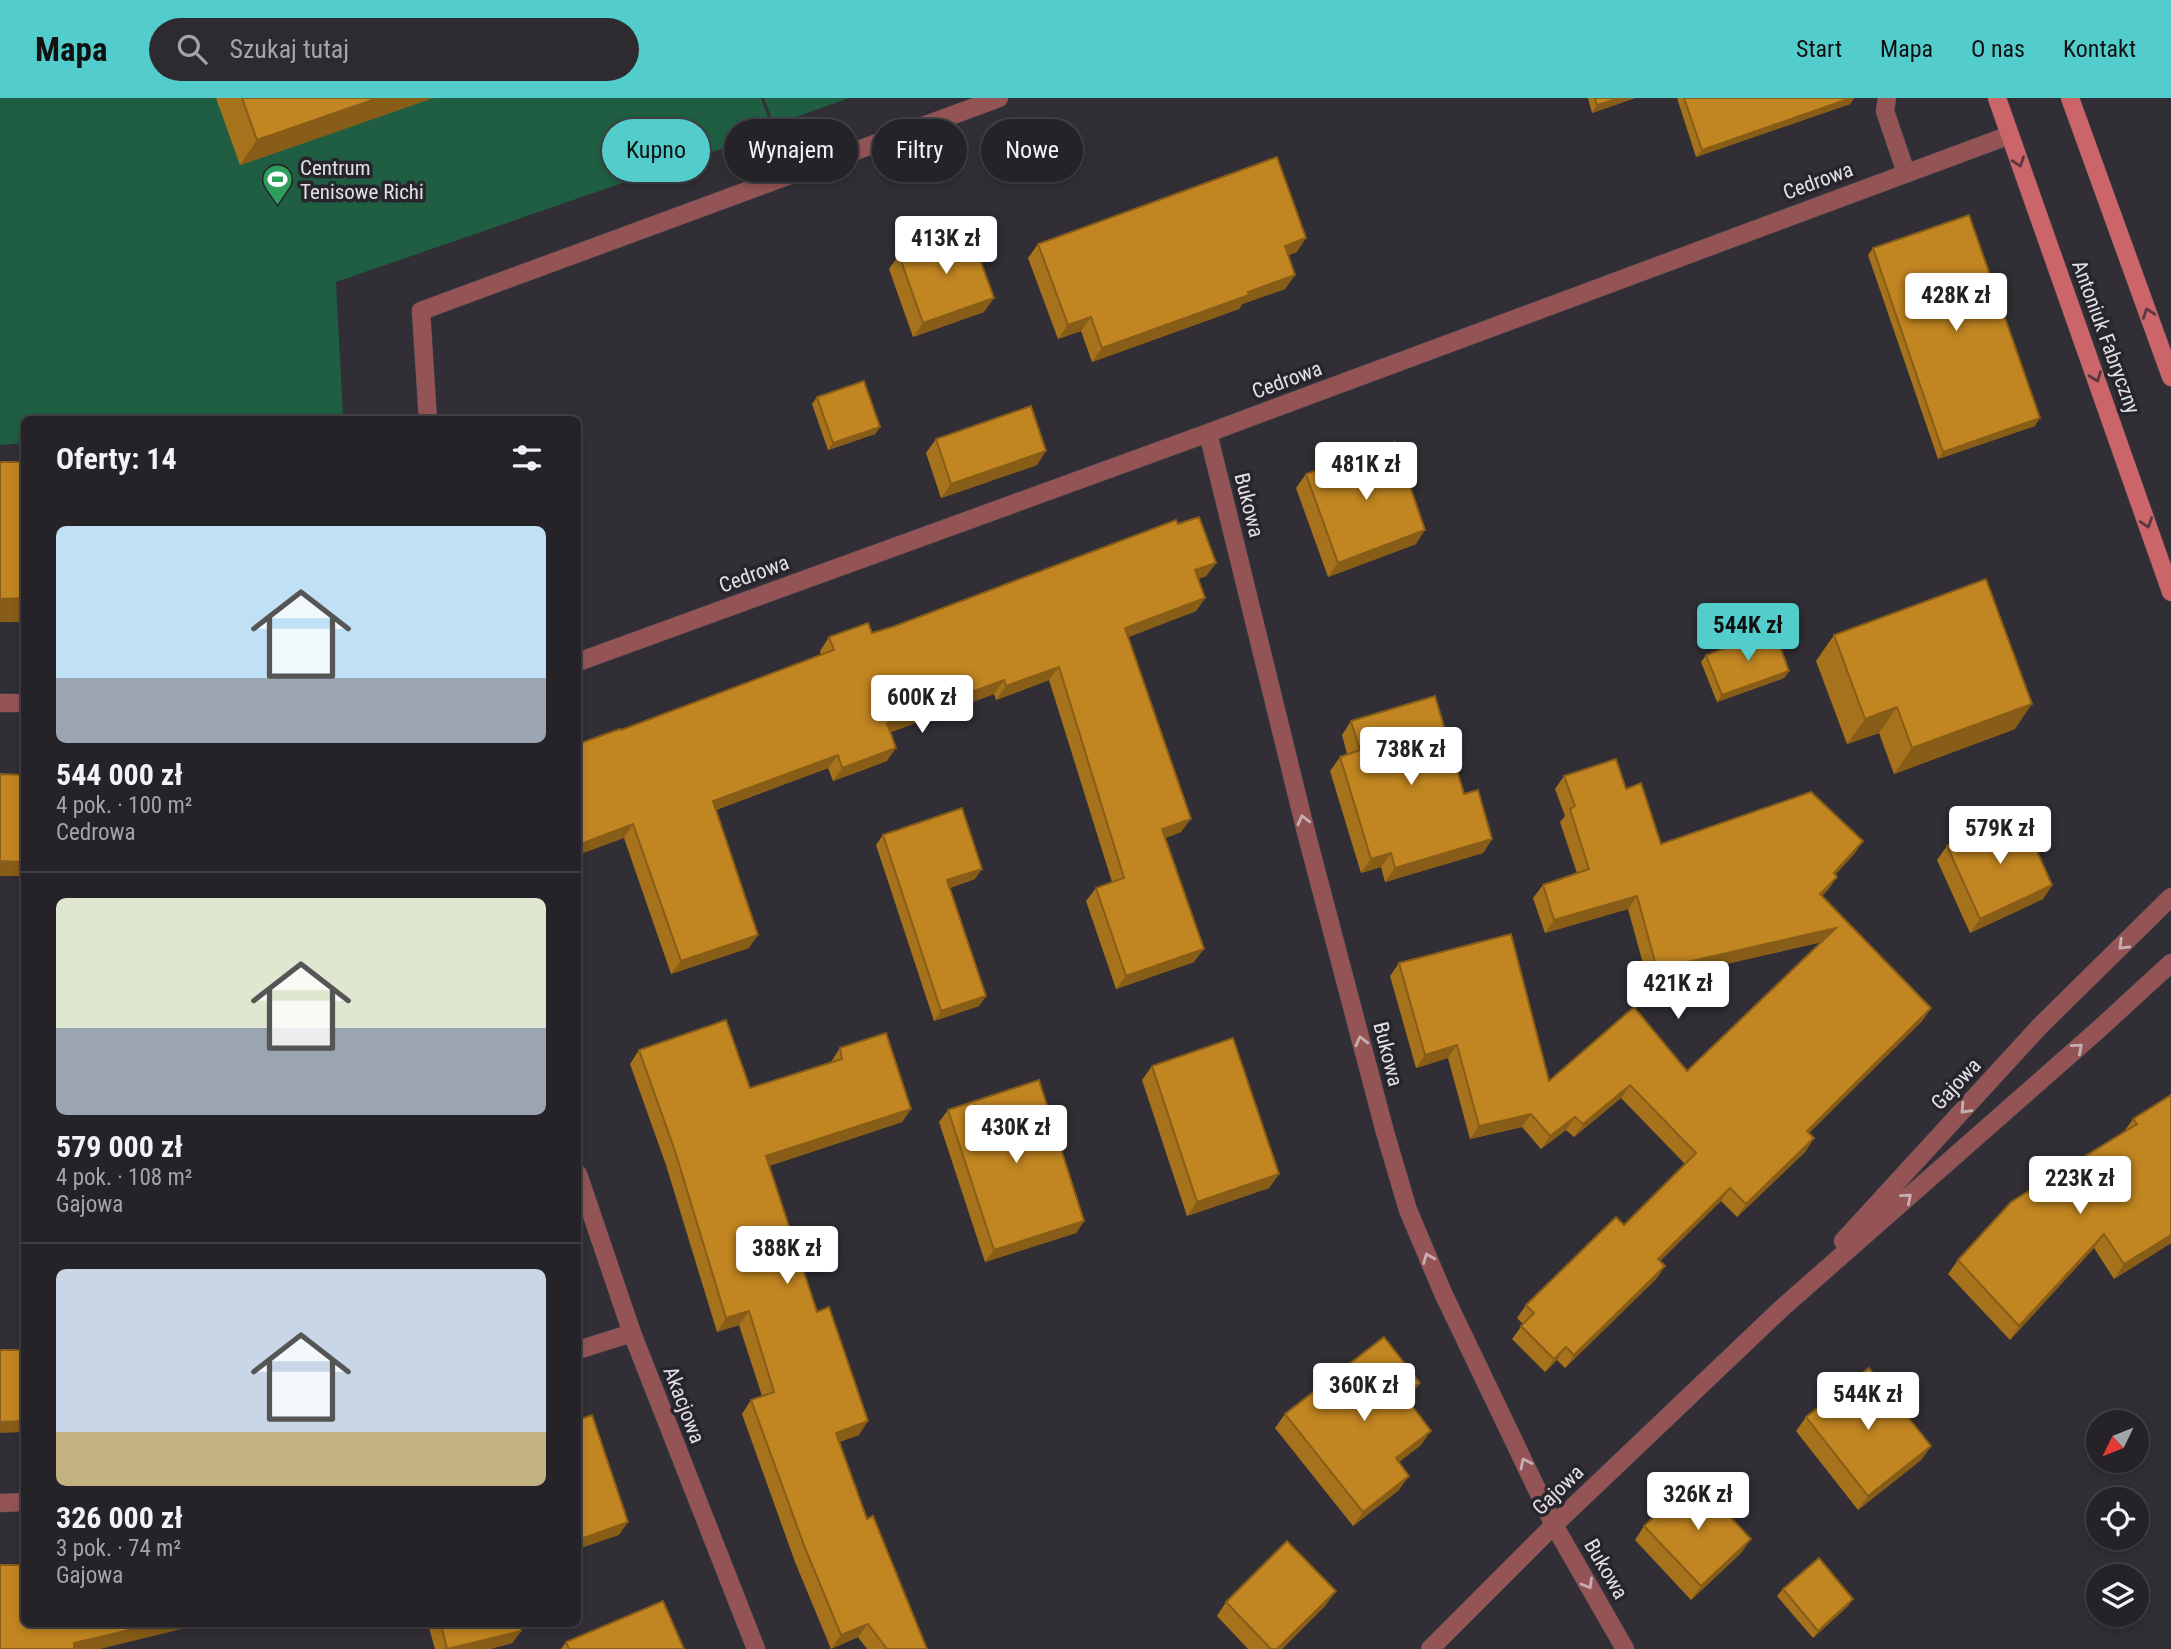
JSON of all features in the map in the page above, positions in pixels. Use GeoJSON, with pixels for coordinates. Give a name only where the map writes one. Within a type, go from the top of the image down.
{"type":"FeatureCollection","features":[{"type":"Feature","properties":{"kind":"main road","name":"Antoniuk Fabryczny"},"geometry":{"type":"LineString","coordinates":[[1997,98],[2171,592]]}},
{"type":"Feature","properties":{"kind":"main road"},"geometry":{"type":"LineString","coordinates":[[2070,98],[2170,370]]}},
{"type":"Feature","properties":{"kind":"street"},"geometry":{"type":"LineString","coordinates":[[428,416],[421,311],[999,98]]}},
{"type":"Feature","properties":{"kind":"street"},"geometry":{"type":"LineString","coordinates":[[1888,98],[1885,111],[1906,173]]}},
{"type":"Feature","properties":{"kind":"street","name":"Cedrowa"},"geometry":{"type":"LineString","coordinates":[[581,661],[1208,433],[2010,135]]}},
{"type":"Feature","properties":{"kind":"street","name":"Bukowa"},"geometry":{"type":"LineString","coordinates":[[1208,433],[1306,832],[1408,1210],[1443,1293],[1555,1525],[1625,1649]]}},
{"type":"Feature","properties":{"kind":"street"},"geometry":{"type":"LineString","coordinates":[[0,703],[21,703]]}},
{"type":"Feature","properties":{"kind":"street","name":"Gajowa"},"geometry":{"type":"LineString","coordinates":[[1782,1308],[2040,1026],[2171,897]]}},
{"type":"Feature","properties":{"kind":"street","name":"Gajowa"},"geometry":{"type":"LineString","coordinates":[[1430,1649],[1782,1308],[2098,1031],[2171,963]]}},
{"type":"Feature","properties":{"kind":"street","name":"Akacjowa"},"geometry":{"type":"LineString","coordinates":[[581,1183],[632,1333],[756,1649]]}},
{"type":"Feature","properties":{"kind":"street"},"geometry":{"type":"LineString","coordinates":[[581,1349],[632,1333]]}},
{"type":"Feature","properties":{"kind":"street"},"geometry":{"type":"LineString","coordinates":[[0,1503],[21,1502]]}},
{"type":"Feature","properties":{"kind":"green space","name":"Centrum Tenisowe Richi"},"geometry":{"type":"Polygon","coordinates":[[[0,98],[761,98],[769,119],[724,119],[724,148],[710,153],[710,119],[602,119],[602,182],[625,182],[336,282],[343,416],[21,416],[21,443],[0,445],[0,98]]]}},
{"type":"Feature","properties":{"kind":"green space"},"geometry":{"type":"Polygon","coordinates":[[[764,98],[849,98],[791,119],[772,119],[764,98]]]}},
{"type":"Feature","properties":{"kind":"building"},"geometry":{"type":"Polygon","coordinates":[[[242,98],[378,98],[257,140],[242,98]]]}},
{"type":"Feature","properties":{"kind":"building"},"geometry":{"type":"Polygon","coordinates":[[[1595,98],[1619,98],[1597,105],[1595,98]]]}},
{"type":"Feature","properties":{"kind":"building"},"geometry":{"type":"Polygon","coordinates":[[[1684,98],[1851,98],[1702,150],[1684,98]]]}},
{"type":"Feature","properties":{"kind":"building"},"geometry":{"type":"Polygon","coordinates":[[[1277,157],[1306,238],[1285,246],[1295,275],[1248,292],[1249,295],[1102,348],[1091,317],[1068,325],[1038,244],[1277,157]]]}},
{"type":"Feature","properties":{"kind":"building"},"geometry":{"type":"Polygon","coordinates":[[[1969,215],[2040,418],[1943,452],[1873,248],[1969,215]]]}},
{"type":"Feature","properties":{"kind":"building"},"geometry":{"type":"Polygon","coordinates":[[[969,229],[994,298],[923,323],[899,255],[969,229]]]}},
{"type":"Feature","properties":{"kind":"building"},"geometry":{"type":"Polygon","coordinates":[[[864,381],[880,427],[833,443],[817,397],[864,381]]]}},
{"type":"Feature","properties":{"kind":"building"},"geometry":{"type":"Polygon","coordinates":[[[1031,406],[1046,451],[951,484],[936,439],[1031,406]]]}},
{"type":"Feature","properties":{"kind":"building"},"geometry":{"type":"Polygon","coordinates":[[[1395,442],[1425,530],[1338,563],[1306,474],[1395,442]]]}},
{"type":"Feature","properties":{"kind":"building"},"geometry":{"type":"Polygon","coordinates":[[[0,462],[21,462],[21,598],[0,599],[0,462]]]}},
{"type":"Feature","properties":{"kind":"building"},"geometry":{"type":"Polygon","coordinates":[[[1199,517],[1216,563],[1195,570],[1205,598],[1125,628],[1191,819],[1162,829],[1204,949],[1126,976],[1096,888],[1124,878],[1059,667],[1006,686],[1004,680],[887,723],[896,748],[842,768],[838,755],[713,801],[758,935],[681,961],[633,824],[581,844],[581,743],[834,650],[829,637],[868,623],[872,633],[895,626],[1176,520],[1178,524],[1199,517]]]}},
{"type":"Feature","properties":{"kind":"building"},"geometry":{"type":"Polygon","coordinates":[[[1986,579],[2032,704],[1912,748],[1897,707],[1865,719],[1834,635],[1986,579]]]}},
{"type":"Feature","properties":{"kind":"building"},"geometry":{"type":"Polygon","coordinates":[[[1774,630],[1789,671],[1722,695],[1706,655],[1774,630]]]}},
{"type":"Feature","properties":{"kind":"building"},"geometry":{"type":"Polygon","coordinates":[[[1435,696],[1464,794],[1478,790],[1492,839],[1395,868],[1391,853],[1371,859],[1340,757],[1360,750],[1351,721],[1435,696]]]}},
{"type":"Feature","properties":{"kind":"building"},"geometry":{"type":"Polygon","coordinates":[[[1616,759],[1626,789],[1641,783],[1661,844],[1811,792],[1863,841],[1834,873],[1837,877],[1820,894],[1931,1008],[1807,1131],[1814,1138],[1746,1204],[1730,1188],[1658,1259],[1665,1266],[1574,1355],[1566,1347],[1554,1359],[1521,1326],[1534,1313],[1526,1305],[1616,1217],[1624,1225],[1696,1153],[1630,1085],[1583,1124],[1575,1117],[1550,1136],[1531,1114],[1479,1126],[1457,1045],[1425,1055],[1399,963],[1511,934],[1549,1081],[1634,1007],[1687,1071],[1836,928],[1657,969],[1637,896],[1554,920],[1543,885],[1589,869],[1570,809],[1575,806],[1564,776],[1616,759]]]}},
{"type":"Feature","properties":{"kind":"building"},"geometry":{"type":"Polygon","coordinates":[[[0,774],[21,775],[21,862],[0,861],[0,774]]]}},
{"type":"Feature","properties":{"kind":"building"},"geometry":{"type":"Polygon","coordinates":[[[962,808],[982,869],[947,880],[986,996],[941,1011],[883,835],[962,808]]]}},
{"type":"Feature","properties":{"kind":"building"},"geometry":{"type":"Polygon","coordinates":[[[2020,813],[2052,885],[1980,919],[1947,846],[2020,813]]]}},
{"type":"Feature","properties":{"kind":"building"},"geometry":{"type":"Polygon","coordinates":[[[726,1020],[750,1088],[842,1059],[840,1048],[886,1033],[911,1109],[766,1156],[817,1312],[829,1307],[868,1421],[836,1433],[867,1519],[873,1516],[927,1649],[887,1649],[868,1624],[841,1635],[805,1548],[751,1400],[774,1392],[749,1311],[726,1318],[675,1151],[639,1050],[726,1020]]]}},
{"type":"Feature","properties":{"kind":"building"},"geometry":{"type":"Polygon","coordinates":[[[1233,1038],[1279,1174],[1197,1202],[1152,1066],[1233,1038]]]}},
{"type":"Feature","properties":{"kind":"building"},"geometry":{"type":"Polygon","coordinates":[[[1039,1080],[1084,1221],[994,1250],[948,1110],[1039,1080]]]}},
{"type":"Feature","properties":{"kind":"building"},"geometry":{"type":"Polygon","coordinates":[[[2171,1095],[2171,1235],[2124,1264],[2104,1234],[2019,1326],[1958,1260],[2011,1202],[2137,1124],[2133,1119],[2171,1095]]]}},
{"type":"Feature","properties":{"kind":"building"},"geometry":{"type":"Polygon","coordinates":[[[1384,1337],[1420,1383],[1404,1395],[1431,1431],[1396,1458],[1409,1476],[1363,1512],[1285,1414],[1384,1337]]]}},
{"type":"Feature","properties":{"kind":"building"},"geometry":{"type":"Polygon","coordinates":[[[0,1350],[21,1350],[21,1421],[0,1422],[0,1350]]]}},
{"type":"Feature","properties":{"kind":"building"},"geometry":{"type":"Polygon","coordinates":[[[1869,1368],[1931,1446],[1868,1496],[1806,1417],[1869,1368]]]}},
{"type":"Feature","properties":{"kind":"building"},"geometry":{"type":"Polygon","coordinates":[[[592,1415],[628,1522],[581,1539],[581,1419],[592,1415]]]}},
{"type":"Feature","properties":{"kind":"building"},"geometry":{"type":"Polygon","coordinates":[[[1695,1479],[1751,1539],[1701,1586],[1644,1526],[1695,1479]]]}},
{"type":"Feature","properties":{"kind":"building"},"geometry":{"type":"Polygon","coordinates":[[[1287,1541],[1336,1591],[1277,1649],[1271,1649],[1226,1602],[1287,1541]]]}},
{"type":"Feature","properties":{"kind":"building"},"geometry":{"type":"Polygon","coordinates":[[[1819,1558],[1853,1599],[1818,1631],[1783,1589],[1819,1558]]]}},
{"type":"Feature","properties":{"kind":"building"},"geometry":{"type":"Polygon","coordinates":[[[0,1565],[21,1565],[21,1627],[142,1627],[74,1643],[74,1649],[0,1649],[0,1565]]]}},
{"type":"Feature","properties":{"kind":"building"},"geometry":{"type":"Polygon","coordinates":[[[663,1601],[684,1649],[569,1649],[566,1642],[663,1601]]]}},
{"type":"Feature","properties":{"kind":"building"},"geometry":{"type":"Polygon","coordinates":[[[442,1627],[520,1627],[521,1631],[447,1649],[442,1627]]]}},
{"type":"Feature","properties":{"kind":"place","name":"Centrum Tenisowe Richi"},"geometry":{"type":"Point","coordinates":[277,207]}}]}
